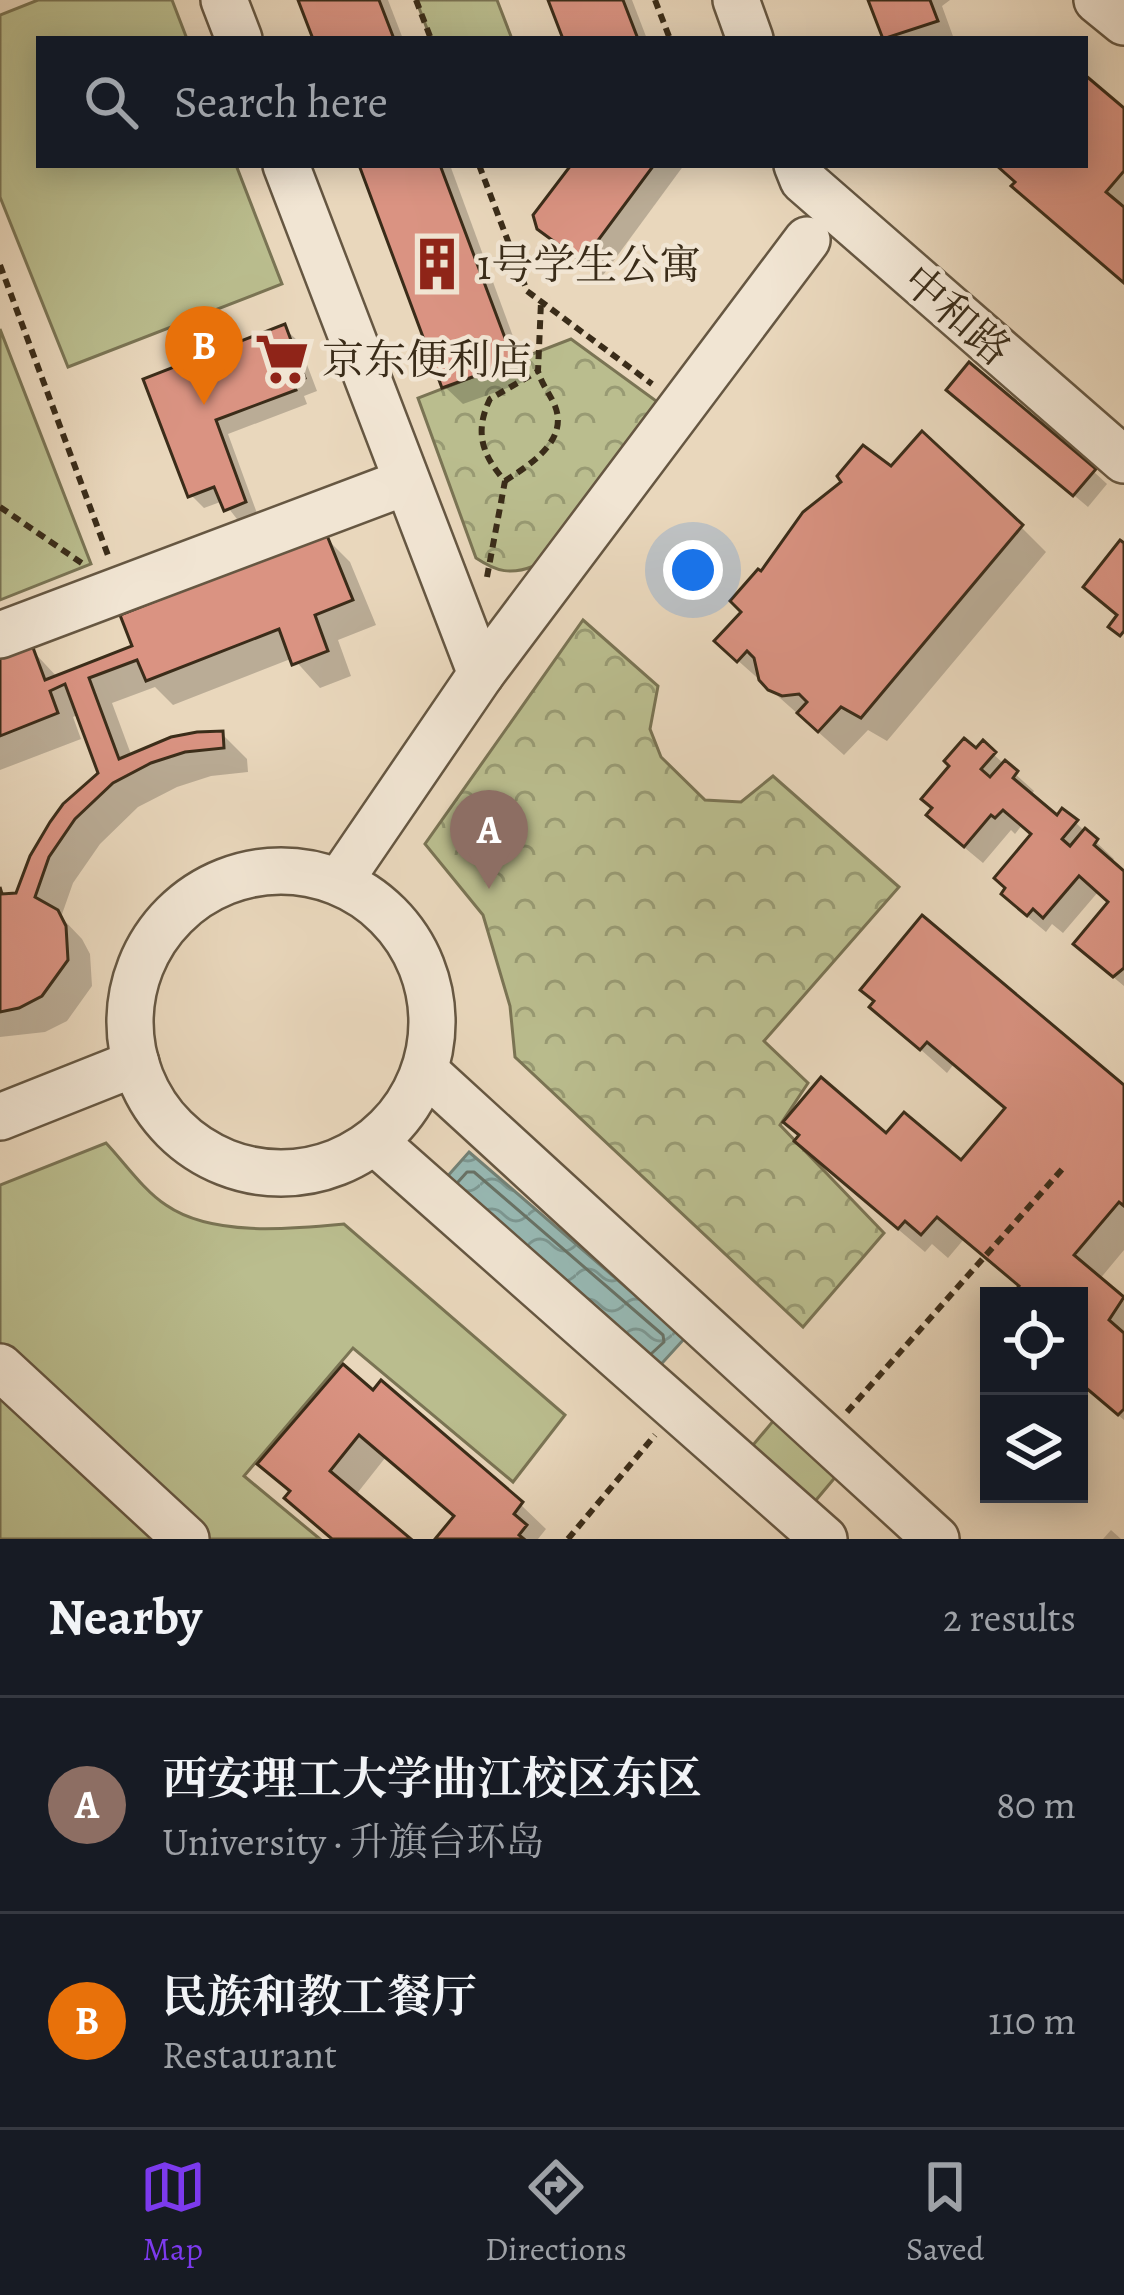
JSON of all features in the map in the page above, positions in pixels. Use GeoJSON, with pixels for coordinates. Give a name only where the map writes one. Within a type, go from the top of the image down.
{"type":"FeatureCollection","features":[{"type":"Feature","properties":{"kind":"street"},"geometry":{"type":"LineString","coordinates":[[224,0],[238,36]]}},
{"type":"Feature","properties":{"kind":"street"},"geometry":{"type":"LineString","coordinates":[[736,0],[749,36]]}},
{"type":"Feature","properties":{"kind":"street"},"geometry":{"type":"LineString","coordinates":[[1097,0],[1124,22]]}},
{"type":"Feature","properties":{"kind":"street"},"geometry":{"type":"LineString","coordinates":[[287,168],[481,674]]}},
{"type":"Feature","properties":{"kind":"street","name":"中和路"},"geometry":{"type":"LineString","coordinates":[[798,168],[803,180],[1124,460]]}},
{"type":"Feature","properties":{"kind":"street"},"geometry":{"type":"LineString","coordinates":[[338,882],[481,674],[807,240]]}},
{"type":"Feature","properties":{"kind":"street"},"geometry":{"type":"LineString","coordinates":[[0,635],[406,482]]}},
{"type":"Feature","properties":{"kind":"street"},"geometry":{"type":"LineString","coordinates":[[292,871],[338,882],[378,905],[408,939],[418,960],[427,981],[433,1026],[425,1071],[405,1111],[375,1142],[338,1163],[297,1174],[255,1172],[215,1159],[180,1135],[153,1102],[136,1063],[130,1015],[140,968],[164,926],[200,894],[244,875],[292,871]]}},
{"type":"Feature","properties":{"kind":"street"},"geometry":{"type":"LineString","coordinates":[[0,1117],[136,1063]]}},
{"type":"Feature","properties":{"kind":"street"},"geometry":{"type":"LineString","coordinates":[[425,1071],[936,1539]]}},
{"type":"Feature","properties":{"kind":"street"},"geometry":{"type":"LineString","coordinates":[[375,1142],[824,1539]]}},
{"type":"Feature","properties":{"kind":"street"},"geometry":{"type":"LineString","coordinates":[[0,1367],[186,1539]]}},
{"type":"Feature","properties":{"kind":"path"},"geometry":{"type":"LineString","coordinates":[[416,0],[430,36]]}},
{"type":"Feature","properties":{"kind":"path"},"geometry":{"type":"LineString","coordinates":[[655,0],[669,36]]}},
{"type":"Feature","properties":{"kind":"path"},"geometry":{"type":"LineString","coordinates":[[480,168],[527,291],[656,387]]}},
{"type":"Feature","properties":{"kind":"path"},"geometry":{"type":"LineString","coordinates":[[0,265],[121,589]]}},
{"type":"Feature","properties":{"kind":"path"},"geometry":{"type":"LineString","coordinates":[[487,577],[506,482],[547,451],[556,433],[557,410],[538,371],[541,302]]}},
{"type":"Feature","properties":{"kind":"path"},"geometry":{"type":"LineString","coordinates":[[506,482],[484,449],[483,413],[499,391],[538,371]]}},
{"type":"Feature","properties":{"kind":"path"},"geometry":{"type":"LineString","coordinates":[[0,507],[121,589]]}},
{"type":"Feature","properties":{"kind":"path"},"geometry":{"type":"LineString","coordinates":[[825,1437],[1065,1166]]}},
{"type":"Feature","properties":{"kind":"path"},"geometry":{"type":"LineString","coordinates":[[568,1539],[677,1409]]}},
{"type":"Feature","properties":{"kind":"green space"},"geometry":{"type":"Polygon","coordinates":[[[38,0],[172,0],[186,36],[36,36],[36,168],[237,168],[282,284],[68,367],[0,197],[0,15],[38,0]]]}},
{"type":"Feature","properties":{"kind":"green space"},"geometry":{"type":"Polygon","coordinates":[[[416,0],[497,0],[511,36],[430,36],[416,0]]]}},
{"type":"Feature","properties":{"kind":"green space"},"geometry":{"type":"Polygon","coordinates":[[[0,329],[91,564],[0,600],[0,329]]]}},
{"type":"Feature","properties":{"kind":"green space"},"geometry":{"type":"Polygon","coordinates":[[[571,339],[663,406],[534,566],[518,571],[498,569],[476,558],[418,398],[571,339]]]}},
{"type":"Feature","properties":{"kind":"green space"},"geometry":{"type":"Polygon","coordinates":[[[583,620],[658,686],[650,729],[661,757],[705,800],[741,802],[773,776],[899,887],[764,1041],[808,1083],[780,1125],[884,1233],[803,1327],[515,1057],[510,1006],[483,915],[425,844],[583,620]]]}},
{"type":"Feature","properties":{"kind":"green space"},"geometry":{"type":"Polygon","coordinates":[[[106,1143],[150,1192],[185,1215],[252,1228],[344,1224],[565,1415],[513,1482],[353,1348],[244,1476],[320,1539],[0,1539],[0,1185],[106,1143]]]}},
{"type":"Feature","properties":{"kind":"green space"},"geometry":{"type":"Polygon","coordinates":[[[779,1414],[843,1468],[811,1506],[748,1451],[779,1414]]]}},
{"type":"Feature","properties":{"kind":"water"},"geometry":{"type":"Polygon","coordinates":[[[469,1152],[685,1338],[654,1372],[437,1188],[469,1152]]]}},
{"type":"Feature","properties":{"kind":"building"},"geometry":{"type":"Polygon","coordinates":[[[298,0],[379,0],[393,36],[312,36],[298,0]]]}},
{"type":"Feature","properties":{"kind":"building"},"geometry":{"type":"Polygon","coordinates":[[[548,0],[623,0],[637,36],[562,36],[548,0]]]}},
{"type":"Feature","properties":{"kind":"building"},"geometry":{"type":"Polygon","coordinates":[[[868,0],[930,0],[938,21],[882,36],[868,0]]]}},
{"type":"Feature","properties":{"kind":"building"},"geometry":{"type":"Polygon","coordinates":[[[1088,78],[1124,108],[1124,171],[1106,192],[1124,207],[1124,283],[1011,186],[1015,182],[999,168],[1088,168],[1088,78]]]}},
{"type":"Feature","properties":{"kind":"building","name":"1号学生公寓"},"geometry":{"type":"Polygon","coordinates":[[[360,168],[441,168],[514,362],[442,388],[360,168]]]}},
{"type":"Feature","properties":{"kind":"building"},"geometry":{"type":"Polygon","coordinates":[[[569,168],[652,168],[582,262],[537,229],[533,215],[569,168]]]}},
{"type":"Feature","properties":{"kind":"building"},"geometry":{"type":"Polygon","coordinates":[[[285,324],[305,378],[293,382],[296,390],[216,420],[246,502],[224,511],[214,487],[188,497],[143,379],[285,324]]]}},
{"type":"Feature","properties":{"kind":"building"},"geometry":{"type":"Polygon","coordinates":[[[969,362],[1096,469],[1073,496],[946,390],[969,362]]]}},
{"type":"Feature","properties":{"kind":"building"},"geometry":{"type":"Polygon","coordinates":[[[922,431],[1023,525],[861,718],[841,707],[818,732],[797,713],[807,702],[799,694],[782,696],[768,690],[747,651],[737,662],[714,641],[741,612],[730,601],[761,571],[803,512],[841,482],[837,476],[863,445],[891,466],[922,431]]]}},
{"type":"Feature","properties":{"kind":"building"},"geometry":{"type":"Polygon","coordinates":[[[326,533],[353,600],[315,615],[328,651],[292,665],[279,629],[146,681],[137,660],[89,678],[119,759],[171,737],[197,732],[223,731],[224,748],[185,752],[151,763],[113,783],[75,819],[49,857],[35,897],[58,910],[66,926],[68,960],[42,996],[0,1012],[0,887],[2,894],[16,893],[50,822],[98,773],[65,684],[50,691],[58,713],[0,736],[0,658],[32,645],[45,680],[132,646],[120,615],[326,533]]]}},
{"type":"Feature","properties":{"kind":"building"},"geometry":{"type":"Polygon","coordinates":[[[1120,540],[1124,543],[1124,631],[1120,636],[1108,627],[1117,615],[1083,587],[1120,540]]]}},
{"type":"Feature","properties":{"kind":"building"},"geometry":{"type":"Polygon","coordinates":[[[964,738],[976,748],[983,740],[996,752],[981,769],[990,777],[1005,760],[1018,771],[1013,778],[1057,815],[1062,808],[1078,820],[1062,839],[1070,846],[1085,828],[1098,839],[1094,845],[1124,871],[1124,968],[1113,977],[1073,944],[1108,902],[1079,876],[1043,918],[1033,909],[1027,916],[1001,894],[1005,888],[994,878],[1031,834],[1003,810],[995,818],[991,815],[964,847],[926,815],[932,808],[921,799],[949,766],[944,761],[964,738]]]}},
{"type":"Feature","properties":{"kind":"building"},"geometry":{"type":"Polygon","coordinates":[[[922,915],[1124,1085],[1124,1206],[1119,1202],[1074,1255],[1124,1297],[1109,1320],[1124,1333],[1124,1409],[1118,1415],[1088,1390],[1088,1287],[1018,1287],[937,1217],[921,1235],[905,1221],[898,1229],[794,1141],[799,1135],[783,1122],[821,1077],[886,1133],[904,1112],[961,1160],[1005,1108],[927,1042],[920,1050],[869,1007],[874,1001],[860,990],[922,915]]]}},
{"type":"Feature","properties":{"kind":"building"},"geometry":{"type":"Polygon","coordinates":[[[343,1364],[373,1390],[381,1380],[523,1502],[514,1514],[527,1525],[519,1535],[524,1539],[435,1539],[454,1516],[359,1435],[330,1471],[411,1539],[332,1539],[284,1498],[290,1491],[257,1464],[343,1364]]]}},
{"type":"Feature","properties":{"kind":"place","name":"1号学生公寓"},"geometry":{"type":"Point","coordinates":[437,264]}},
{"type":"Feature","properties":{"kind":"place","name":"京东便利店"},"geometry":{"type":"Point","coordinates":[282,359]}},
{"type":"Feature","properties":{"kind":"place","name":"民族和教工餐厅"},"geometry":{"type":"Point","coordinates":[204,405]}},
{"type":"Feature","properties":{"kind":"place","name":"西安理工大学曲江校区东区"},"geometry":{"type":"Point","coordinates":[489,889]}}]}
